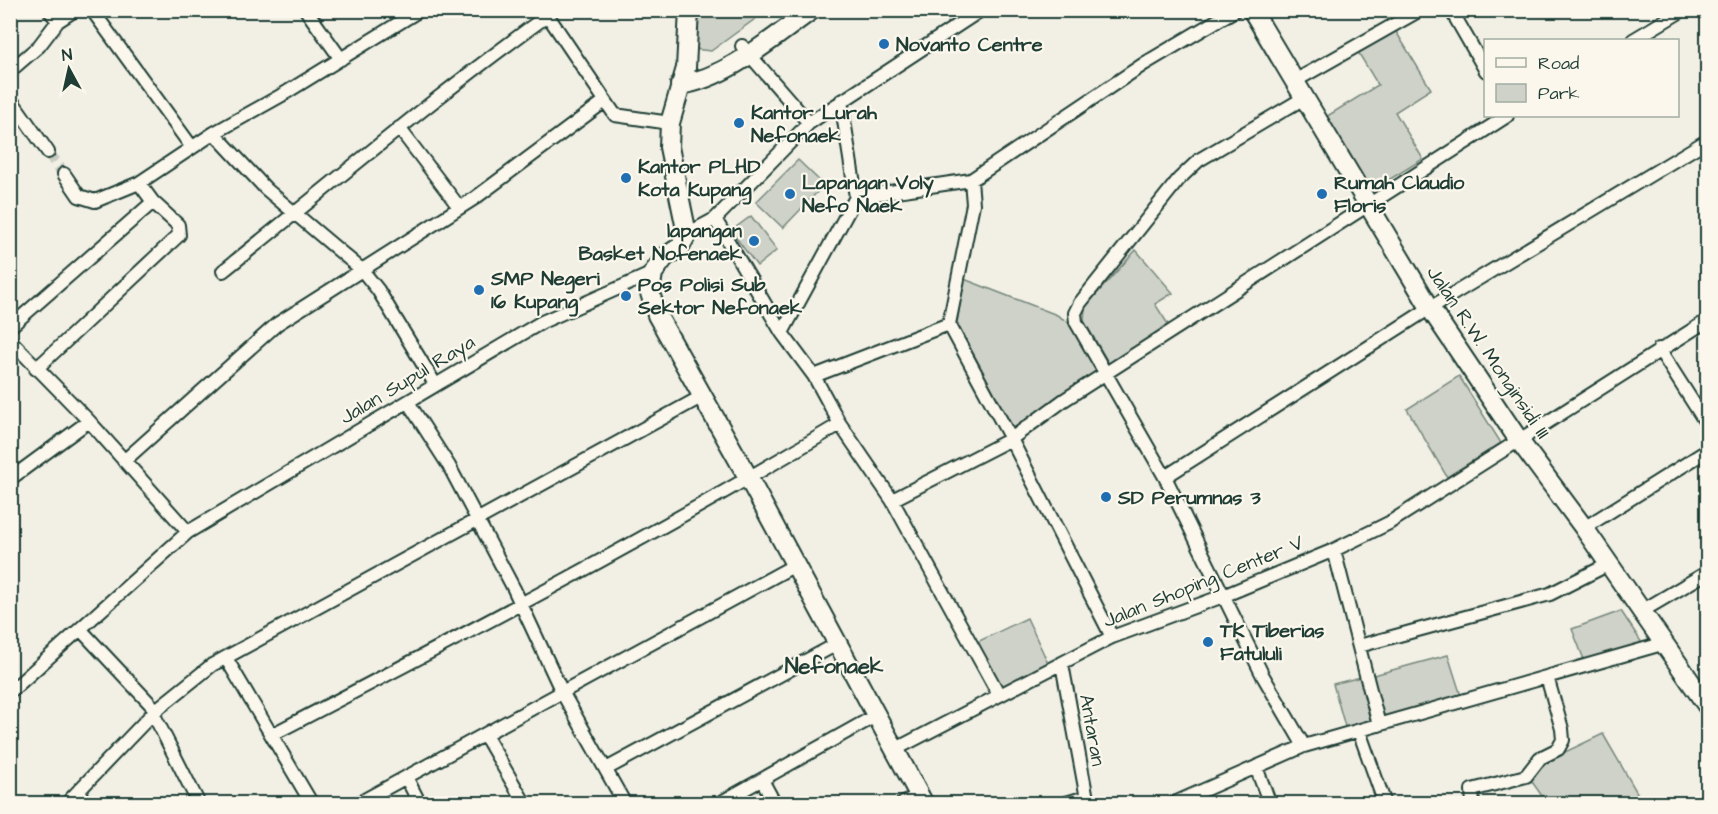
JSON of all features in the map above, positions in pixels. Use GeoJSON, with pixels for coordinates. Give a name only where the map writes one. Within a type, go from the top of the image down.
{"type":"FeatureCollection","features":[{"type":"Feature","properties":{"kind":"street"},"geometry":{"type":"LineString","coordinates":[[48,10],[58,21]]}},
{"type":"Feature","properties":{"kind":"street"},"geometry":{"type":"LineString","coordinates":[[10,71],[39,46],[58,21],[75,10]]}},
{"type":"Feature","properties":{"kind":"street"},"geometry":{"type":"LineString","coordinates":[[92,10],[191,146]]}},
{"type":"Feature","properties":{"kind":"street"},"geometry":{"type":"LineString","coordinates":[[306,10],[341,59]]}},
{"type":"Feature","properties":{"kind":"street"},"geometry":{"type":"LineString","coordinates":[[64,174],[79,196],[95,201],[139,183],[191,146],[420,10]]}},
{"type":"Feature","properties":{"kind":"street"},"geometry":{"type":"LineString","coordinates":[[687,234],[669,147],[670,123],[683,77],[689,10]]}},
{"type":"Feature","properties":{"kind":"street"},"geometry":{"type":"LineString","coordinates":[[746,50],[791,10]]}},
{"type":"Feature","properties":{"kind":"street"},"geometry":{"type":"LineString","coordinates":[[683,77],[746,50],[812,10]]}},
{"type":"Feature","properties":{"kind":"street"},"geometry":{"type":"LineString","coordinates":[[902,804],[922,799],[749,479],[701,397],[657,315],[650,293],[653,273],[665,257],[680,247],[687,234],[715,219],[809,123],[981,10]]}},
{"type":"Feature","properties":{"kind":"street"},"geometry":{"type":"LineString","coordinates":[[855,197],[971,180],[1144,64],[1235,10]]}},
{"type":"Feature","properties":{"kind":"street","name":"Jalan R.W. Monginsidi III"},"geometry":{"type":"LineString","coordinates":[[1252,10],[1430,308],[1518,439],[1584,528],[1642,611],[1662,644],[1706,703]]}},
{"type":"Feature","properties":{"kind":"street"},"geometry":{"type":"LineString","coordinates":[[1293,82],[1420,10]]}},
{"type":"Feature","properties":{"kind":"street"},"geometry":{"type":"LineString","coordinates":[[1451,10],[1484,69]]}},
{"type":"Feature","properties":{"kind":"street"},"geometry":{"type":"LineString","coordinates":[[1635,39],[1683,10]]}},
{"type":"Feature","properties":{"kind":"street"},"geometry":{"type":"LineString","coordinates":[[223,271],[297,214],[399,128],[546,13],[615,115],[670,123]]}},
{"type":"Feature","properties":{"kind":"street"},"geometry":{"type":"LineString","coordinates":[[746,50],[809,123]]}},
{"type":"Feature","properties":{"kind":"street"},"geometry":{"type":"LineString","coordinates":[[10,98],[48,152]]}},
{"type":"Feature","properties":{"kind":"street"},"geometry":{"type":"LineString","coordinates":[[1304,98],[1200,159],[1179,179],[1080,303],[1075,313],[1076,322],[1107,372],[1165,477],[1263,676],[1304,746]]}},
{"type":"Feature","properties":{"kind":"street"},"geometry":{"type":"LineString","coordinates":[[782,333],[855,197],[841,100]]}},
{"type":"Feature","properties":{"kind":"street"},"geometry":{"type":"LineString","coordinates":[[124,461],[277,324],[334,285],[362,270],[494,185],[605,101]]}},
{"type":"Feature","properties":{"kind":"street"},"geometry":{"type":"LineString","coordinates":[[892,500],[1011,439],[1107,372],[1505,117]]}},
{"type":"Feature","properties":{"kind":"street"},"geometry":{"type":"LineString","coordinates":[[399,128],[459,207]]}},
{"type":"Feature","properties":{"kind":"street"},"geometry":{"type":"LineString","coordinates":[[214,133],[266,189],[362,270],[384,300],[435,384]]}},
{"type":"Feature","properties":{"kind":"street"},"geometry":{"type":"LineString","coordinates":[[1165,477],[1430,308],[1707,140]]}},
{"type":"Feature","properties":{"kind":"street"},"geometry":{"type":"LineString","coordinates":[[971,180],[973,204],[949,324],[1011,439],[1112,637]]}},
{"type":"Feature","properties":{"kind":"street"},"geometry":{"type":"LineString","coordinates":[[36,369],[179,235],[178,225],[153,202],[139,183]]}},
{"type":"Feature","properties":{"kind":"street"},"geometry":{"type":"LineString","coordinates":[[10,327],[153,202]]}},
{"type":"Feature","properties":{"kind":"street"},"geometry":{"type":"LineString","coordinates":[[715,219],[782,333],[814,376],[840,424],[892,500],[998,693]]}},
{"type":"Feature","properties":{"kind":"street","name":"Jalan Supul Raya"},"geometry":{"type":"LineString","coordinates":[[10,692],[188,532],[542,322],[653,273]]}},
{"type":"Feature","properties":{"kind":"street","name":"Jalan Shoping Center V"},"geometry":{"type":"LineString","coordinates":[[896,749],[998,693],[1062,664],[1112,637],[1223,596],[1334,550],[1389,523],[1707,320]]}},
{"type":"Feature","properties":{"kind":"street"},"geometry":{"type":"LineString","coordinates":[[814,376],[949,324]]}},
{"type":"Feature","properties":{"kind":"street"},"geometry":{"type":"LineString","coordinates":[[10,340],[36,369],[89,420],[188,532]]}},
{"type":"Feature","properties":{"kind":"street"},"geometry":{"type":"LineString","coordinates":[[1659,349],[1707,426]]}},
{"type":"Feature","properties":{"kind":"street"},"geometry":{"type":"LineString","coordinates":[[66,804],[155,712],[191,680],[226,658],[475,519],[701,397]]}},
{"type":"Feature","properties":{"kind":"street"},"geometry":{"type":"LineString","coordinates":[[408,402],[433,439],[522,605],[562,692],[625,804]]}},
{"type":"Feature","properties":{"kind":"street"},"geometry":{"type":"LineString","coordinates":[[10,479],[89,420]]}},
{"type":"Feature","properties":{"kind":"street"},"geometry":{"type":"LineString","coordinates":[[273,734],[522,605],[749,479],[840,424]]}},
{"type":"Feature","properties":{"kind":"street"},"geometry":{"type":"LineString","coordinates":[[1584,528],[1707,450]]}},
{"type":"Feature","properties":{"kind":"street"},"geometry":{"type":"LineString","coordinates":[[1334,550],[1379,725]]}},
{"type":"Feature","properties":{"kind":"street"},"geometry":{"type":"LineString","coordinates":[[357,804],[795,564]]}},
{"type":"Feature","properties":{"kind":"street"},"geometry":{"type":"LineString","coordinates":[[1359,646],[1550,594],[1609,564]]}},
{"type":"Feature","properties":{"kind":"street"},"geometry":{"type":"LineString","coordinates":[[1642,611],[1707,572]]}},
{"type":"Feature","properties":{"kind":"street"},"geometry":{"type":"LineString","coordinates":[[81,630],[155,712],[199,804]]}},
{"type":"Feature","properties":{"kind":"street"},"geometry":{"type":"LineString","coordinates":[[606,770],[837,644]]}},
{"type":"Feature","properties":{"kind":"street"},"geometry":{"type":"LineString","coordinates":[[1172,804],[1304,746],[1662,644]]}},
{"type":"Feature","properties":{"kind":"street"},"geometry":{"type":"LineString","coordinates":[[226,658],[273,734],[312,804]]}},
{"type":"Feature","properties":{"kind":"street","name":"Antaran"},"geometry":{"type":"LineString","coordinates":[[1062,664],[1087,800]]}},
{"type":"Feature","properties":{"kind":"street"},"geometry":{"type":"LineString","coordinates":[[1473,804],[1472,790],[1526,776],[1540,758],[1558,749],[1563,740],[1562,729],[1547,677]]}},
{"type":"Feature","properties":{"kind":"street"},"geometry":{"type":"LineString","coordinates":[[718,804],[877,715]]}},
{"type":"Feature","properties":{"kind":"street"},"geometry":{"type":"LineString","coordinates":[[1359,731],[1385,804]]}},
{"type":"Feature","properties":{"kind":"street"},"geometry":{"type":"LineString","coordinates":[[485,735],[525,804]]}},
{"type":"Feature","properties":{"kind":"street"},"geometry":{"type":"LineString","coordinates":[[1256,767],[1270,804]]}},
{"type":"Feature","properties":{"kind":"street"},"geometry":{"type":"LineString","coordinates":[[406,777],[420,804]]}},
{"type":"Feature","properties":{"kind":"street"},"geometry":{"type":"LineString","coordinates":[[762,780],[775,804]]}},
{"type":"Feature","properties":{"kind":"street"},"geometry":{"type":"LineString","coordinates":[[79,791],[87,804]]}},
{"type":"Feature","properties":{"kind":"street"},"geometry":{"type":"LineString","coordinates":[[1063,804],[1087,800]]}},
{"type":"Feature","properties":{"kind":"green space"},"geometry":{"type":"Polygon","coordinates":[[[694,11],[766,11],[711,51],[694,49],[694,11]]]}},
{"type":"Feature","properties":{"kind":"green space"},"geometry":{"type":"Polygon","coordinates":[[[1395,30],[1431,89],[1395,112],[1423,159],[1369,192],[1324,118],[1378,85],[1358,52],[1395,30]]]}},
{"type":"Feature","properties":{"kind":"green space","name":"Lapangan Voly Nefo Naek"},"geometry":{"type":"Polygon","coordinates":[[[798,160],[824,185],[783,228],[756,202],[798,160]]]}},
{"type":"Feature","properties":{"kind":"green space","name":"lapangan Basket Nofenaek"},"geometry":{"type":"Polygon","coordinates":[[[751,216],[777,250],[757,266],[731,231],[751,216]]]}},
{"type":"Feature","properties":{"kind":"green space"},"geometry":{"type":"Polygon","coordinates":[[[1136,250],[1173,293],[1155,304],[1168,324],[1109,364],[1084,321],[1085,307],[1136,250]]]}},
{"type":"Feature","properties":{"kind":"green space"},"geometry":{"type":"Polygon","coordinates":[[[964,279],[1057,315],[1071,324],[1097,371],[1014,430],[957,323],[964,279]]]}},
{"type":"Feature","properties":{"kind":"green space"},"geometry":{"type":"Polygon","coordinates":[[[1459,376],[1501,443],[1447,477],[1407,409],[1459,376]]]}},
{"type":"Feature","properties":{"kind":"green space"},"geometry":{"type":"Polygon","coordinates":[[[1621,611],[1644,646],[1585,662],[1572,629],[1621,611]]]}},
{"type":"Feature","properties":{"kind":"green space"},"geometry":{"type":"Polygon","coordinates":[[[1027,618],[1048,663],[998,688],[975,643],[1027,618]]]}},
{"type":"Feature","properties":{"kind":"green space"},"geometry":{"type":"Polygon","coordinates":[[[1448,655],[1462,699],[1382,719],[1370,676],[1448,655]]]}},
{"type":"Feature","properties":{"kind":"green space"},"geometry":{"type":"Polygon","coordinates":[[[1361,677],[1374,723],[1346,730],[1333,684],[1361,677]]]}},
{"type":"Feature","properties":{"kind":"green space"},"geometry":{"type":"Polygon","coordinates":[[[1603,734],[1643,803],[1547,803],[1530,779],[1546,761],[1603,734]]]}},
{"type":"Feature","properties":{"kind":"tunnel"},"geometry":{"type":"LineString","coordinates":[[48,152],[64,174]]}},
{"type":"Feature","properties":{"kind":"place","name":"Novanto Centre"},"geometry":{"type":"Point","coordinates":[884,44]}},
{"type":"Feature","properties":{"kind":"place","name":"Kantor Lurah Nefonaek"},"geometry":{"type":"Point","coordinates":[739,123]}},
{"type":"Feature","properties":{"kind":"place","name":"Kantor PLHD Kota Kupang"},"geometry":{"type":"Point","coordinates":[626,178]}},
{"type":"Feature","properties":{"kind":"place","name":"Lapangan Voly Nefo Naek"},"geometry":{"type":"Point","coordinates":[790,194]}},
{"type":"Feature","properties":{"kind":"place","name":"Rumah Claudio Floris"},"geometry":{"type":"Point","coordinates":[1322,194]}},
{"type":"Feature","properties":{"kind":"place","name":"lapangan Basket Nofenaek"},"geometry":{"type":"Point","coordinates":[754,241]}},
{"type":"Feature","properties":{"kind":"place","name":"SMP Negeri 16 Kupang"},"geometry":{"type":"Point","coordinates":[479,290]}},
{"type":"Feature","properties":{"kind":"place","name":"Pos Polisi Sub Sektor Nefonaek"},"geometry":{"type":"Point","coordinates":[626,296]}},
{"type":"Feature","properties":{"kind":"place","name":"SD Perumnas 3"},"geometry":{"type":"Point","coordinates":[1106,497]}},
{"type":"Feature","properties":{"kind":"place","name":"TK Tiberias Fatululi"},"geometry":{"type":"Point","coordinates":[1208,642]}},
{"type":"Feature","properties":{"kind":"district","name":"Nefonaek"},"geometry":{"type":"Point","coordinates":[834,665]}}]}
